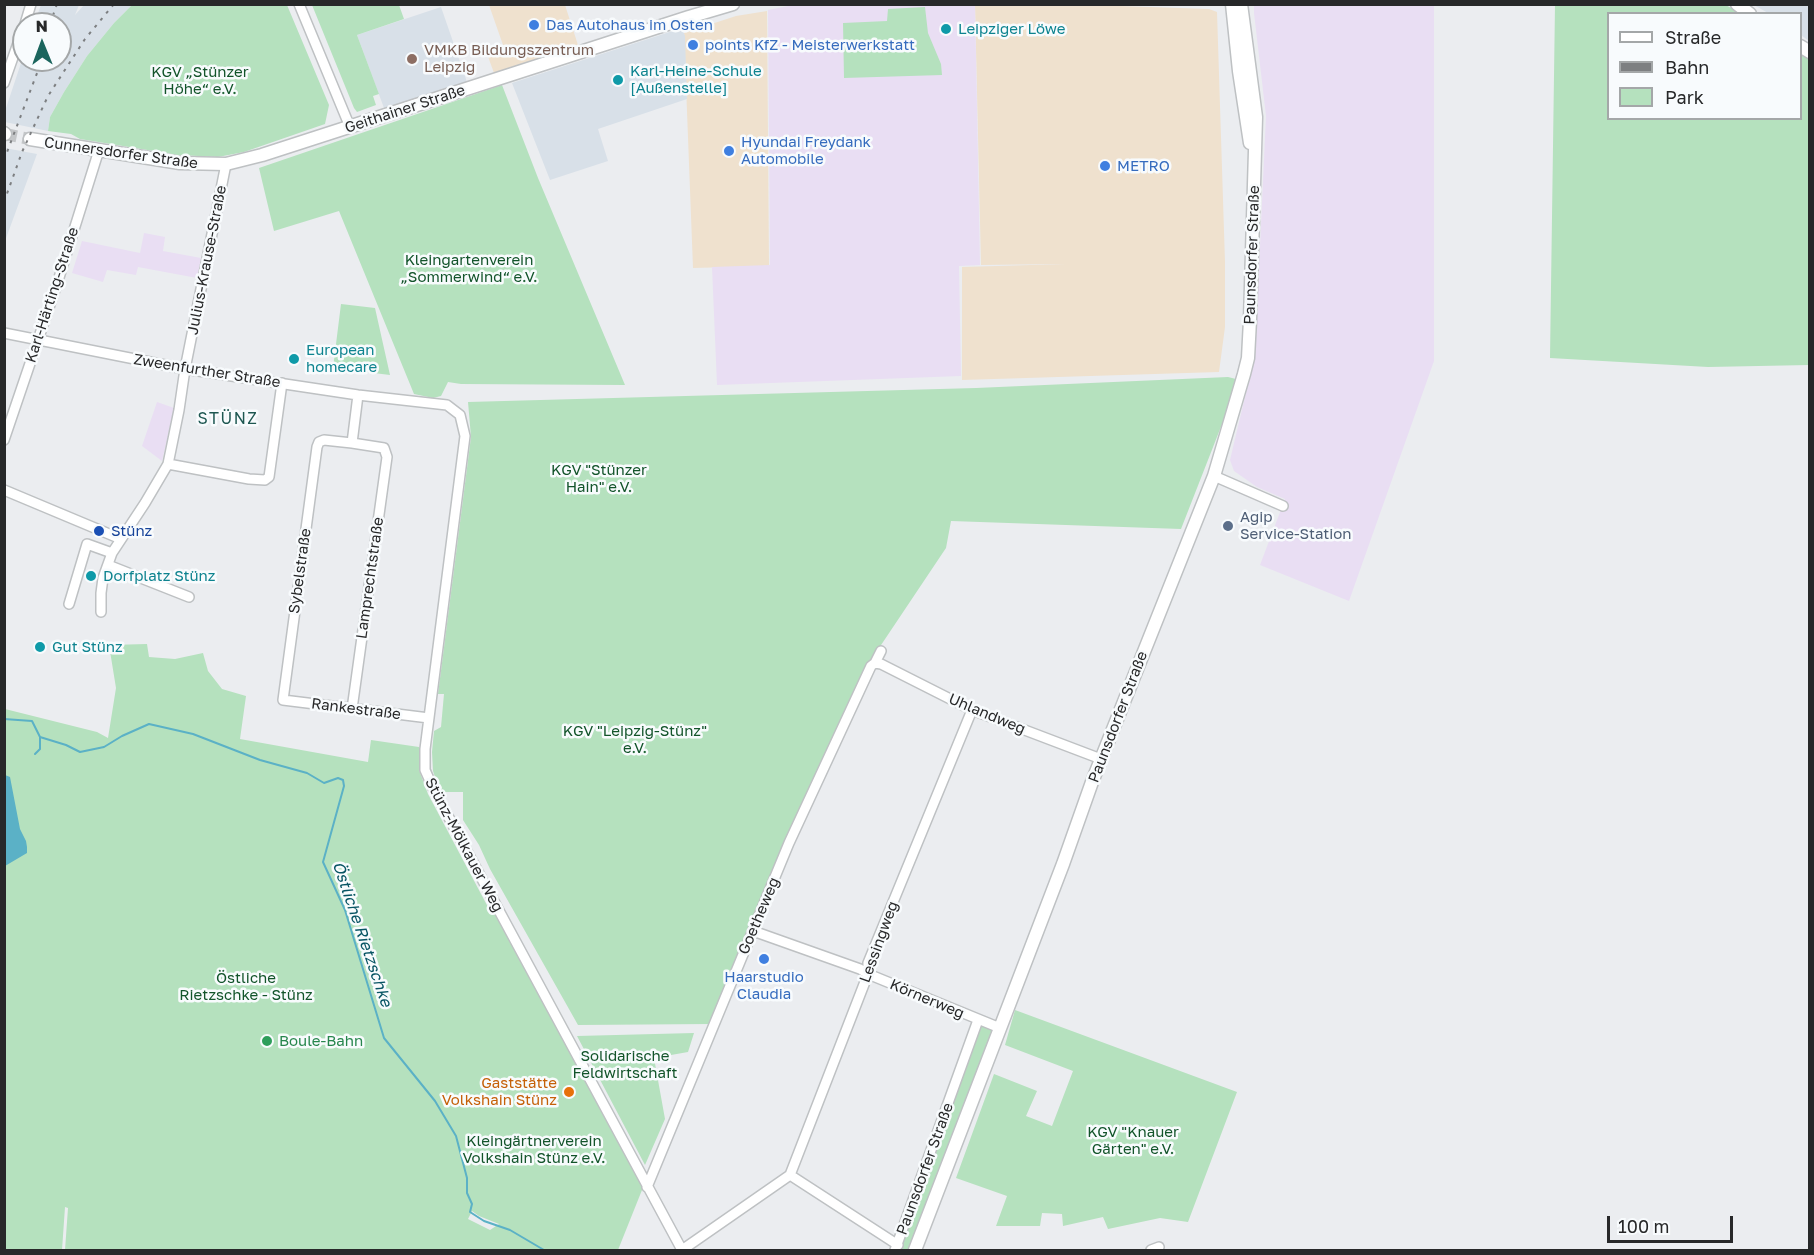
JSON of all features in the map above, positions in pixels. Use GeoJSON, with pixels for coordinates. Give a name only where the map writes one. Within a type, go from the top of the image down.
{"type":"FeatureCollection","features":[{"type":"Feature","properties":{"kind":"main road","name":"Geithainer Straße"},"geometry":{"type":"LineString","coordinates":[[248,159],[733,4]]}},
{"type":"Feature","properties":{"kind":"main road","name":"Paunsdorfer Straße"},"geometry":{"type":"LineString","coordinates":[[1232,4],[1239,71],[1255,170]]}},
{"type":"Feature","properties":{"kind":"main road","name":"Paunsdorfer Straße"},"geometry":{"type":"LineString","coordinates":[[915,1251],[1101,759],[1214,476],[1234,415],[1248,358],[1256,117],[1241,4]]}},
{"type":"Feature","properties":{"kind":"main road","name":"Cunnersdorfer Straße"},"geometry":{"type":"LineString","coordinates":[[30,139],[180,163],[226,164],[248,159]]}},
{"type":"Feature","properties":{"kind":"street"},"geometry":{"type":"LineString","coordinates":[[299,4],[350,127]]}},
{"type":"Feature","properties":{"kind":"street"},"geometry":{"type":"LineString","coordinates":[[4,83],[12,60]]}},
{"type":"Feature","properties":{"kind":"street","name":"Karl-Härting-Straße"},"geometry":{"type":"LineString","coordinates":[[4,440],[99,150]]}},
{"type":"Feature","properties":{"kind":"street","name":"Julius-Krause-Straße"},"geometry":{"type":"LineString","coordinates":[[101,612],[101,593],[112,553],[168,464],[226,164]]}},
{"type":"Feature","properties":{"kind":"street","name":"Zweenfurther Straße"},"geometry":{"type":"LineString","coordinates":[[4,333],[185,369],[358,395],[447,405]]}},
{"type":"Feature","properties":{"kind":"street"},"geometry":{"type":"LineString","coordinates":[[168,464],[265,480],[269,477],[282,383]]}},
{"type":"Feature","properties":{"kind":"street"},"geometry":{"type":"LineString","coordinates":[[352,443],[358,395]]}},
{"type":"Feature","properties":{"kind":"street","name":"Stünz-Mölkauer Weg"},"geometry":{"type":"LineString","coordinates":[[447,405],[460,415],[465,436],[429,718],[425,770],[682,1250]]}},
{"type":"Feature","properties":{"kind":"street","name":"Sybelstraße"},"geometry":{"type":"LineString","coordinates":[[283,700],[317,447],[319,442],[324,440],[352,443]]}},
{"type":"Feature","properties":{"kind":"street","name":"Lamprechtstraße"},"geometry":{"type":"LineString","coordinates":[[352,443],[384,448],[387,457],[352,709]]}},
{"type":"Feature","properties":{"kind":"street"},"geometry":{"type":"LineString","coordinates":[[1214,476],[1283,506]]}},
{"type":"Feature","properties":{"kind":"street"},"geometry":{"type":"LineString","coordinates":[[4,490],[121,539]]}},
{"type":"Feature","properties":{"kind":"street"},"geometry":{"type":"LineString","coordinates":[[69,604],[87,544],[112,553]]}},
{"type":"Feature","properties":{"kind":"street"},"geometry":{"type":"LineString","coordinates":[[108,565],[189,597]]}},
{"type":"Feature","properties":{"kind":"street","name":"Goetheweg"},"geometry":{"type":"LineString","coordinates":[[647,1187],[817,780],[850,715],[871,666],[881,651]]}},
{"type":"Feature","properties":{"kind":"street","name":"Uhlandweg"},"geometry":{"type":"LineString","coordinates":[[875,663],[972,710],[1101,759]]}},
{"type":"Feature","properties":{"kind":"street","name":"Rankestraße"},"geometry":{"type":"LineString","coordinates":[[283,700],[429,718]]}},
{"type":"Feature","properties":{"kind":"street","name":"Lessingweg"},"geometry":{"type":"LineString","coordinates":[[790,1175],[868,974],[868,963],[972,710]]}},
{"type":"Feature","properties":{"kind":"street","name":"Körnerweg"},"geometry":{"type":"LineString","coordinates":[[753,932],[860,969],[1000,1028]]}},
{"type":"Feature","properties":{"kind":"street","name":"Paunsdorfer Straße"},"geometry":{"type":"LineString","coordinates":[[896,1248],[978,1020]]}},
{"type":"Feature","properties":{"kind":"street"},"geometry":{"type":"LineString","coordinates":[[682,1250],[790,1175],[896,1248]]}},
{"type":"Feature","properties":{"kind":"shaded area"},"geometry":{"type":"Polygon","coordinates":[[[798,4],[975,5],[980,265],[959,266],[961,376],[717,385],[712,267],[770,265],[768,10],[798,4]]]}},
{"type":"Feature","properties":{"kind":"shaded area"},"geometry":{"type":"Polygon","coordinates":[[[41,5],[79,5],[75,15],[84,5],[132,5],[87,56],[50,117],[48,131],[5,122],[5,111],[18,72],[72,72],[72,12],[38,12],[41,5]]]}},
{"type":"Feature","properties":{"kind":"shaded area","name":"Das Autohaus im Osten"},"geometry":{"type":"Polygon","coordinates":[[[489,5],[565,5],[578,45],[494,73],[486,51],[503,45],[489,5]]]}},
{"type":"Feature","properties":{"kind":"shaded area"},"geometry":{"type":"Polygon","coordinates":[[[975,5],[1091,5],[1209,9],[1217,12],[1225,262],[1225,327],[1219,372],[962,380],[962,267],[1065,264],[981,265],[975,5]]]}},
{"type":"Feature","properties":{"kind":"shaded area"},"geometry":{"type":"Polygon","coordinates":[[[1254,5],[1434,5],[1434,361],[1349,601],[1260,565],[1285,499],[1257,487],[1234,471],[1230,460],[1255,355],[1266,116],[1254,5]]]}},
{"type":"Feature","properties":{"kind":"shaded area"},"geometry":{"type":"Polygon","coordinates":[[[1754,5],[1809,5],[1809,41],[1802,36],[1802,12],[1766,12],[1754,5]]]}},
{"type":"Feature","properties":{"kind":"shaded area","name":"VMKB Bildungszentrum Leipzig"},"geometry":{"type":"Polygon","coordinates":[[[441,7],[467,82],[384,108],[357,35],[441,7]]]}},
{"type":"Feature","properties":{"kind":"shaded area","name":"Hyundai Freydank Automobile"},"geometry":{"type":"Polygon","coordinates":[[[767,11],[769,266],[693,268],[684,33],[736,16],[767,11]]]}},
{"type":"Feature","properties":{"kind":"shaded area"},"geometry":{"type":"Polygon","coordinates":[[[682,28],[685,36],[687,99],[598,129],[608,161],[550,180],[512,83],[682,28]]]}},
{"type":"Feature","properties":{"kind":"shaded area"},"geometry":{"type":"Polygon","coordinates":[[[4,148],[37,154],[5,241],[4,148]]]}},
{"type":"Feature","properties":{"kind":"shaded area"},"geometry":{"type":"Polygon","coordinates":[[[144,233],[165,237],[163,251],[201,258],[197,278],[138,267],[136,275],[107,270],[103,282],[72,273],[82,241],[140,253],[144,233]]]}},
{"type":"Feature","properties":{"kind":"shaded area"},"geometry":{"type":"Polygon","coordinates":[[[157,402],[174,408],[162,461],[142,446],[157,402]]]}},
{"type":"Feature","properties":{"kind":"green space"},"geometry":{"type":"Polygon","coordinates":[[[1724,4],[1738,12],[1607,12],[1607,120],[1802,120],[1802,53],[1809,57],[1809,365],[1708,367],[1550,358],[1555,5],[1724,4]]]}},
{"type":"Feature","properties":{"kind":"green space","name":"KGV „Stünzer Höhe“ e.V."},"geometry":{"type":"Polygon","coordinates":[[[132,5],[287,5],[329,105],[325,124],[244,152],[218,157],[178,155],[80,139],[71,134],[48,131],[50,117],[87,56],[132,5]]]}},
{"type":"Feature","properties":{"kind":"green space"},"geometry":{"type":"Polygon","coordinates":[[[312,5],[399,5],[404,19],[357,35],[379,94],[373,96],[376,105],[357,112],[354,108],[312,5]]]}},
{"type":"Feature","properties":{"kind":"green space"},"geometry":{"type":"Polygon","coordinates":[[[925,7],[928,33],[941,64],[942,75],[844,78],[843,23],[887,21],[888,9],[925,7]]]}},
{"type":"Feature","properties":{"kind":"green space","name":"Kleingartenverein „Sommerwind“ e.V."},"geometry":{"type":"Polygon","coordinates":[[[502,85],[538,178],[625,385],[448,382],[441,396],[433,398],[414,394],[339,211],[274,231],[259,168],[502,85]]]}},
{"type":"Feature","properties":{"kind":"green space"},"geometry":{"type":"Polygon","coordinates":[[[341,304],[375,308],[390,375],[333,368],[341,304]]]}},
{"type":"Feature","properties":{"kind":"green space"},"geometry":{"type":"Polygon","coordinates":[[[1228,377],[1236,379],[1224,419],[1181,529],[951,521],[946,548],[869,663],[785,841],[711,1024],[578,1025],[463,820],[463,792],[440,792],[433,771],[434,731],[441,727],[444,694],[438,694],[471,437],[468,402],[976,388],[1228,377]]]}},
{"type":"Feature","properties":{"kind":"green space","name":"Östliche Rietzschke - Stünz"},"geometry":{"type":"Polygon","coordinates":[[[147,644],[149,657],[175,659],[203,653],[208,671],[222,689],[246,696],[240,739],[368,762],[371,740],[419,747],[419,770],[428,794],[489,909],[493,910],[644,1185],[618,1250],[65,1250],[68,1208],[65,1207],[62,1250],[5,1250],[5,709],[97,732],[108,738],[116,688],[109,645],[147,644]],[[472,1211],[468,1219],[490,1230],[499,1224],[472,1211]]]}},
{"type":"Feature","properties":{"kind":"green space","name":"KGV \"Knauer Gärten\" e.V."},"geometry":{"type":"Polygon","coordinates":[[[1015,1010],[1237,1092],[1188,1222],[1160,1218],[1108,1229],[1103,1217],[1063,1226],[1062,1214],[1042,1213],[1040,1226],[996,1226],[1007,1196],[956,1178],[994,1074],[1037,1091],[1026,1116],[1052,1126],[1073,1071],[1005,1045],[1015,1010]]]}},
{"type":"Feature","properties":{"kind":"green space"},"geometry":{"type":"Polygon","coordinates":[[[978,1020],[1000,1028],[915,1250],[895,1250],[978,1020]]]}},
{"type":"Feature","properties":{"kind":"green space","name":"Solidarische Feldwirtschaft"},"geometry":{"type":"Polygon","coordinates":[[[694,1033],[688,1052],[654,1058],[665,1119],[645,1165],[577,1036],[694,1033]]]}},
{"type":"Feature","properties":{"kind":"water"},"geometry":{"type":"Polygon","coordinates":[[[5,775],[10,777],[27,853],[5,866],[5,775]]]}},
{"type":"Feature","properties":{"kind":"waterway","name":"Östliche Rietzschke"},"geometry":{"type":"LineString","coordinates":[[4,719],[32,721],[40,737],[80,752],[104,747],[149,724],[193,734],[260,760],[307,773],[324,783],[338,778],[343,780],[344,786],[323,862],[345,910],[384,1038],[435,1101],[456,1136],[467,1178],[467,1193],[472,1204],[470,1212],[484,1221],[510,1230],[544,1250]]}},
{"type":"Feature","properties":{"kind":"waterway"},"geometry":{"type":"LineString","coordinates":[[35,754],[40,749],[40,737]]}},
{"type":"Feature","properties":{"kind":"tunnel"},"geometry":{"type":"LineString","coordinates":[[5,134],[30,139]]}},
{"type":"Feature","properties":{"kind":"railway"},"geometry":{"type":"LineString","coordinates":[[54,12],[57,4]]}},
{"type":"Feature","properties":{"kind":"railway"},"geometry":{"type":"LineString","coordinates":[[4,202],[22,152],[48,96],[85,39],[114,4]]}},
{"type":"Feature","properties":{"kind":"railway"},"geometry":{"type":"LineString","coordinates":[[4,160],[37,72]]}},
{"type":"Feature","properties":{"kind":"place","name":"Das Autohaus im Osten"},"geometry":{"type":"Point","coordinates":[534,25]}},
{"type":"Feature","properties":{"kind":"place","name":"Leipziger Löwe"},"geometry":{"type":"Point","coordinates":[946,29]}},
{"type":"Feature","properties":{"kind":"place","name":"points KfZ - Meisterwerkstatt"},"geometry":{"type":"Point","coordinates":[693,45]}},
{"type":"Feature","properties":{"kind":"place","name":"VMKB Bildungszentrum Leipzig"},"geometry":{"type":"Point","coordinates":[412,59]}},
{"type":"Feature","properties":{"kind":"place","name":"Karl-Heine-Schule [Außenstelle]"},"geometry":{"type":"Point","coordinates":[618,80]}},
{"type":"Feature","properties":{"kind":"place","name":"Hyundai Freydank Automobile"},"geometry":{"type":"Point","coordinates":[729,151]}},
{"type":"Feature","properties":{"kind":"place","name":"METRO"},"geometry":{"type":"Point","coordinates":[1105,166]}},
{"type":"Feature","properties":{"kind":"place","name":"European homecare"},"geometry":{"type":"Point","coordinates":[294,359]}},
{"type":"Feature","properties":{"kind":"place","name":"Agip Service-Station"},"geometry":{"type":"Point","coordinates":[1228,526]}},
{"type":"Feature","properties":{"kind":"place","name":"Stünz"},"geometry":{"type":"Point","coordinates":[99,531]}},
{"type":"Feature","properties":{"kind":"place","name":"Dorfplatz Stünz"},"geometry":{"type":"Point","coordinates":[91,576]}},
{"type":"Feature","properties":{"kind":"place","name":"Gut Stünz"},"geometry":{"type":"Point","coordinates":[40,647]}},
{"type":"Feature","properties":{"kind":"place","name":"Haarstudio Claudia"},"geometry":{"type":"Point","coordinates":[764,959]}},
{"type":"Feature","properties":{"kind":"place","name":"Boule-Bahn"},"geometry":{"type":"Point","coordinates":[267,1041]}},
{"type":"Feature","properties":{"kind":"place","name":"Gaststätte Volkshain Stünz"},"geometry":{"type":"Point","coordinates":[569,1092]}},
{"type":"Feature","properties":{"kind":"district","name":"STÜNZ"},"geometry":{"type":"Point","coordinates":[228,419]}},
{"type":"Feature","properties":{"kind":"park label","name":"KGV \"Stünzer Hain\" e.V."},"geometry":{"type":"Point","coordinates":[599,478]}},
{"type":"Feature","properties":{"kind":"park label","name":"KGV \"Leipzig-Stünz\" e.V."},"geometry":{"type":"Point","coordinates":[635,740]}},
{"type":"Feature","properties":{"kind":"park label","name":"Kleingärtnerverein Volkshain Stünz e.V."},"geometry":{"type":"Point","coordinates":[534,1150]}}]}
